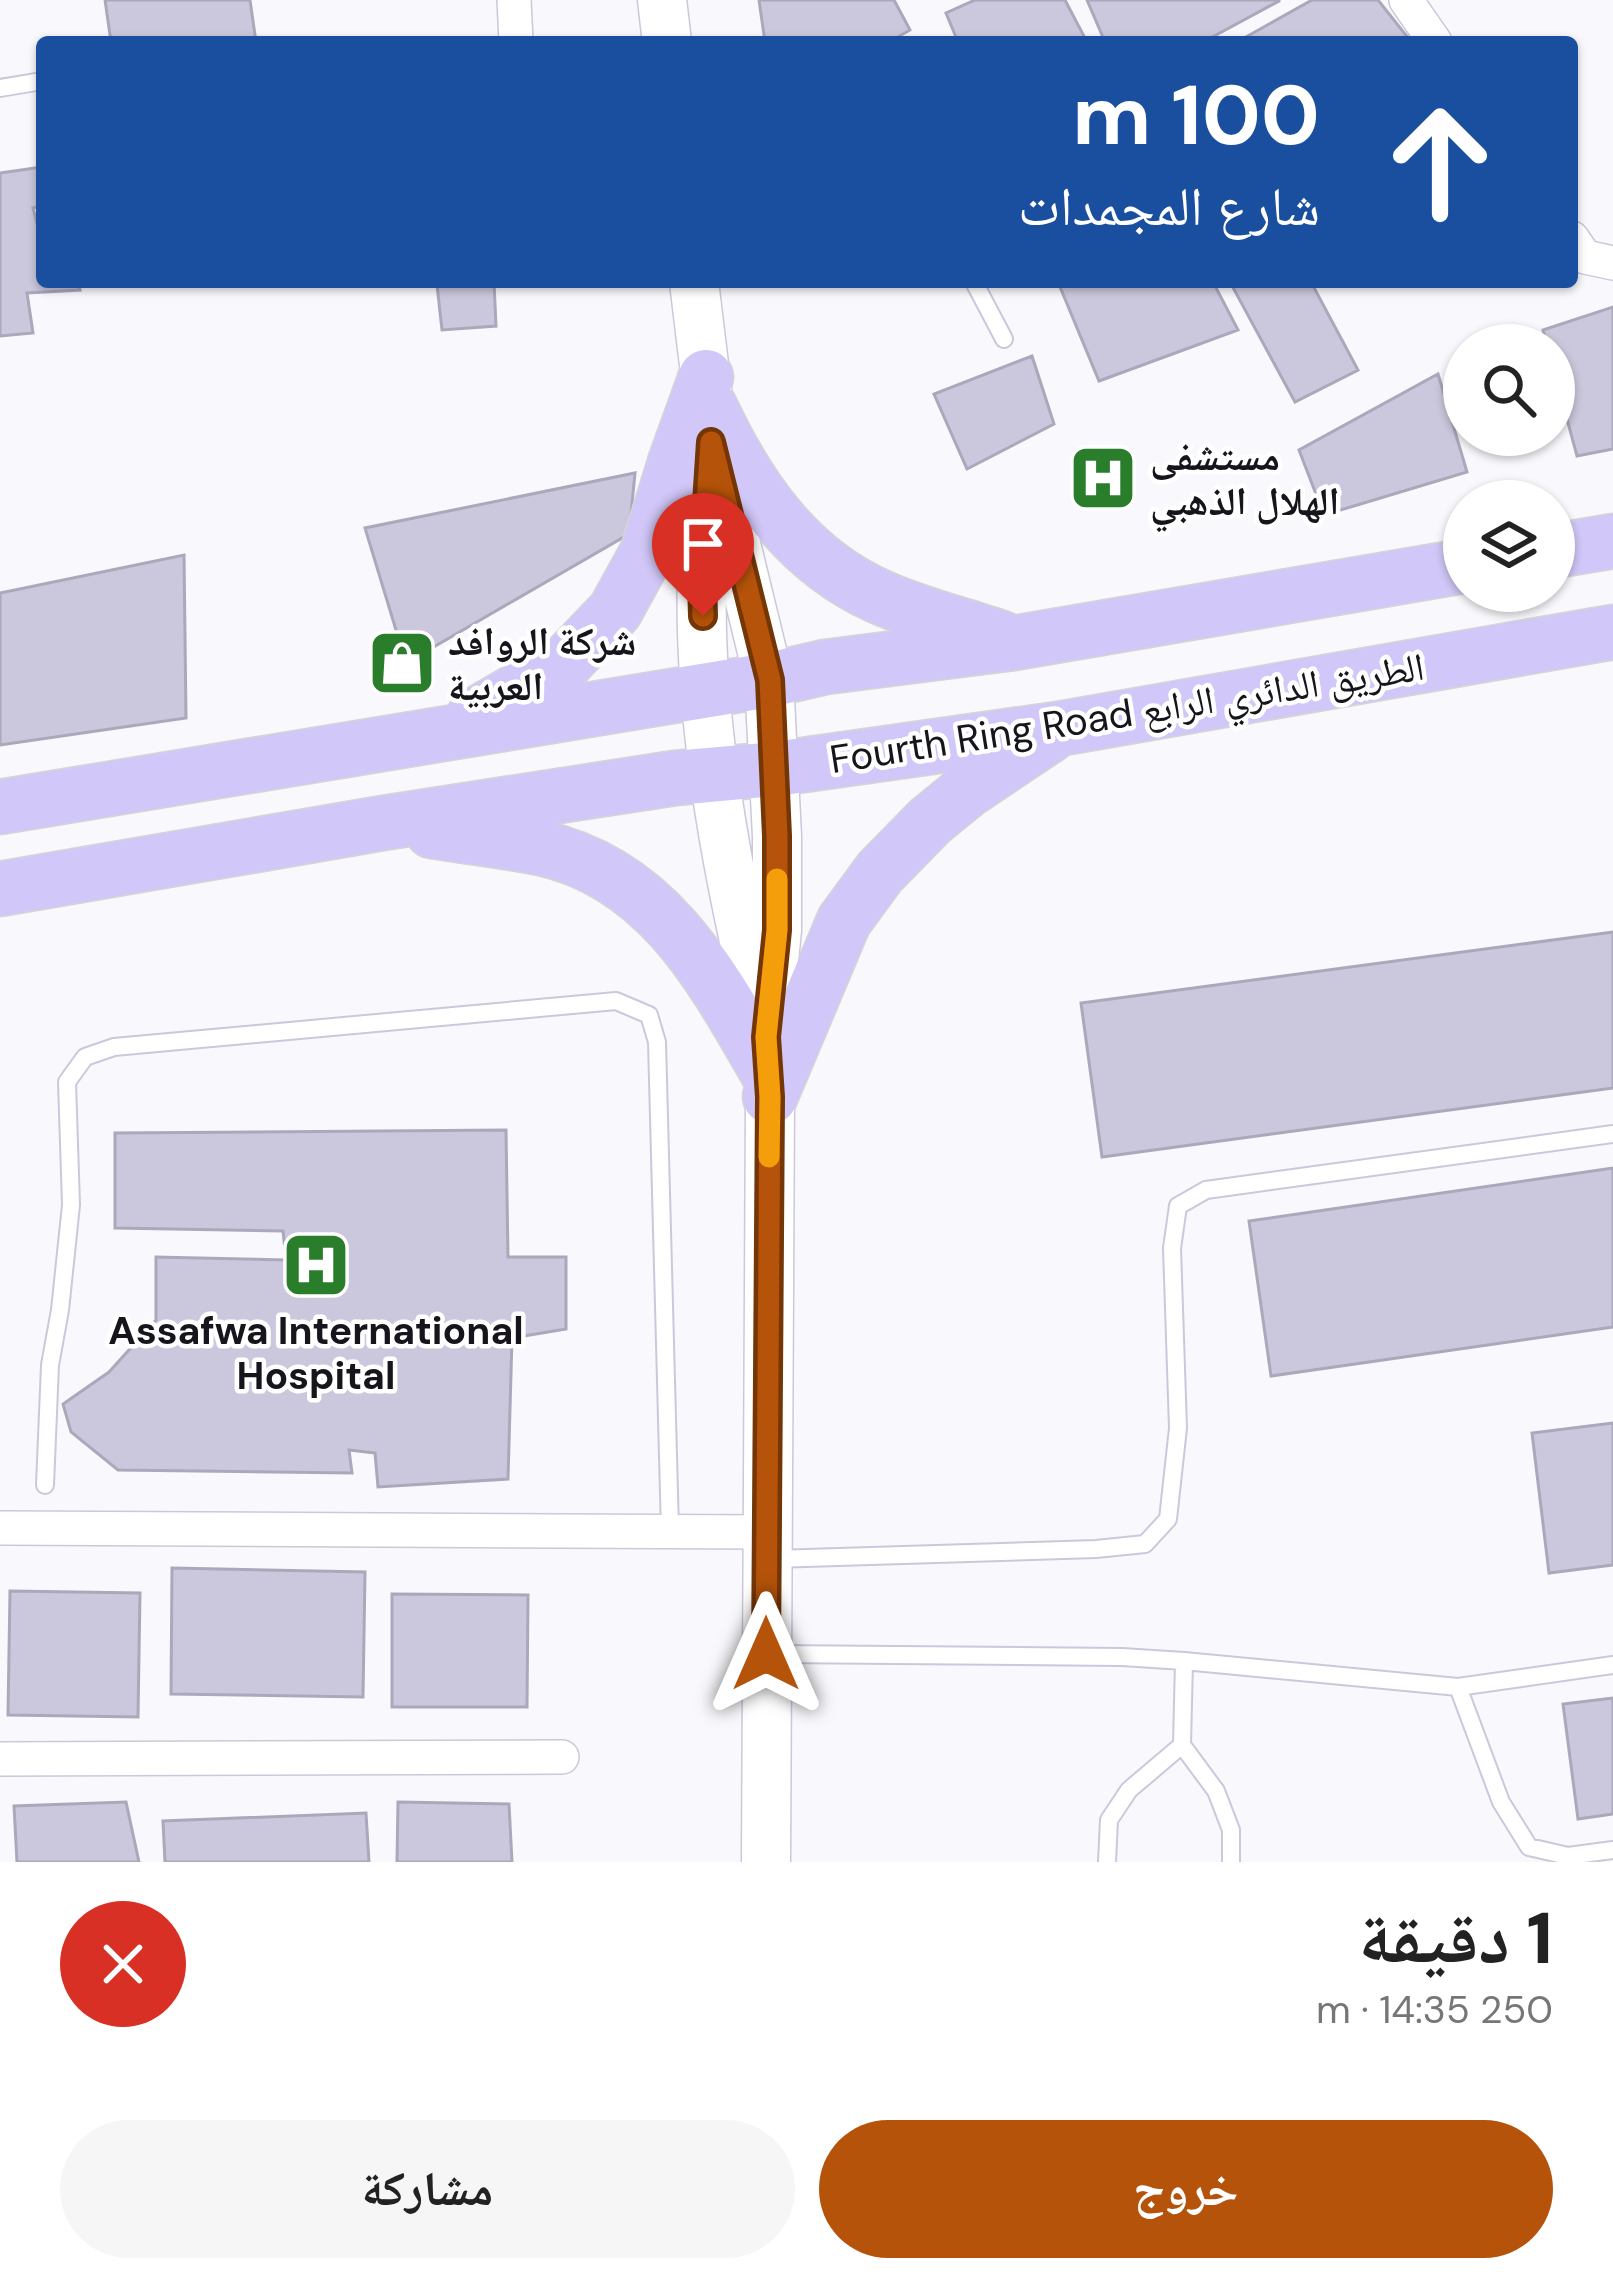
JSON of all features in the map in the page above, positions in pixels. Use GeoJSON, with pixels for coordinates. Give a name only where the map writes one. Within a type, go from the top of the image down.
{"type":"FeatureCollection","features":[{"type":"Feature","properties":{"kind":"main road"},"geometry":{"type":"LineString","coordinates":[[662,0],[666,36]]}},
{"type":"Feature","properties":{"kind":"main road"},"geometry":{"type":"LineString","coordinates":[[695,288],[709,409],[770,680],[775,769],[777,930],[768,1069],[766,1862]]}},
{"type":"Feature","properties":{"kind":"main road"},"geometry":{"type":"LineString","coordinates":[[709,409],[747,479],[790,534],[824,564],[882,598],[1014,643]]}},
{"type":"Feature","properties":{"kind":"main road"},"geometry":{"type":"LineString","coordinates":[[709,409],[702,579],[706,689],[738,916],[768,1069]]}},
{"type":"Feature","properties":{"kind":"main road"},"geometry":{"type":"LineString","coordinates":[[445,734],[565,663],[615,611],[648,551],[674,463],[709,409]]}},
{"type":"Feature","properties":{"kind":"main road"},"geometry":{"type":"LineString","coordinates":[[1575,547],[1613,541]]}},
{"type":"Feature","properties":{"kind":"main road"},"geometry":{"type":"LineString","coordinates":[[0,808],[825,667],[1014,643],[1443,570]]}},
{"type":"Feature","properties":{"kind":"main road","name":"Fourth Ring Road الطريق الدائري الرابع"},"geometry":{"type":"LineString","coordinates":[[0,889],[674,778],[775,769],[1058,729],[1613,632]]}},
{"type":"Feature","properties":{"kind":"main road"},"geometry":{"type":"LineString","coordinates":[[768,1069],[844,921],[880,872],[968,790],[1058,729]]}},
{"type":"Feature","properties":{"kind":"main road"},"geometry":{"type":"LineString","coordinates":[[383,823],[542,848],[618,878],[691,947],[768,1069]]}},
{"type":"Feature","properties":{"kind":"street"},"geometry":{"type":"LineString","coordinates":[[514,0],[516,36]]}},
{"type":"Feature","properties":{"kind":"street"},"geometry":{"type":"LineString","coordinates":[[1406,0],[1432,36]]}},
{"type":"Feature","properties":{"kind":"street"},"geometry":{"type":"LineString","coordinates":[[1578,246],[1585,256],[1613,263]]}},
{"type":"Feature","properties":{"kind":"street"},"geometry":{"type":"LineString","coordinates":[[0,1528],[670,1531],[766,1545]]}},
{"type":"Feature","properties":{"kind":"street"},"geometry":{"type":"LineString","coordinates":[[0,1760],[562,1756]]}},
{"type":"Feature","properties":{"kind":"lane"},"geometry":{"type":"LineString","coordinates":[[0,88],[36,82]]}},
{"type":"Feature","properties":{"kind":"lane"},"geometry":{"type":"LineString","coordinates":[[977,288],[1004,339]]}},
{"type":"Feature","properties":{"kind":"lane"},"geometry":{"type":"LineString","coordinates":[[45,1485],[50,1365],[71,1205],[67,1082],[86,1058],[114,1047],[616,1001],[649,1016],[657,1042],[670,1531]]}},
{"type":"Feature","properties":{"kind":"lane"},"geometry":{"type":"LineString","coordinates":[[766,1545],[1096,1549],[1145,1544],[1168,1519],[1178,1428],[1172,1248],[1178,1206],[1207,1190],[1613,1134]]}},
{"type":"Feature","properties":{"kind":"lane"},"geometry":{"type":"LineString","coordinates":[[766,1654],[1184,1660],[1458,1687],[1613,1665]]}},
{"type":"Feature","properties":{"kind":"lane"},"geometry":{"type":"LineString","coordinates":[[1184,1660],[1182,1744],[1216,1791],[1231,1830],[1231,1862]]}},
{"type":"Feature","properties":{"kind":"lane"},"geometry":{"type":"LineString","coordinates":[[1458,1687],[1501,1802],[1528,1847],[1568,1856],[1613,1850]]}},
{"type":"Feature","properties":{"kind":"lane"},"geometry":{"type":"LineString","coordinates":[[1107,1862],[1109,1820],[1129,1790],[1182,1744]]}},
{"type":"Feature","properties":{"kind":"building"},"geometry":{"type":"Polygon","coordinates":[[[105,0],[250,0],[255,36],[110,36],[105,0]]]}},
{"type":"Feature","properties":{"kind":"building"},"geometry":{"type":"Polygon","coordinates":[[[759,0],[894,0],[910,30],[900,36],[764,36],[759,0]]]}},
{"type":"Feature","properties":{"kind":"building"},"geometry":{"type":"Polygon","coordinates":[[[975,0],[1065,0],[1084,36],[956,36],[946,13],[975,0]]]}},
{"type":"Feature","properties":{"kind":"building"},"geometry":{"type":"Polygon","coordinates":[[[1087,0],[1279,0],[1214,36],[1102,36],[1087,0]]]}},
{"type":"Feature","properties":{"kind":"building"},"geometry":{"type":"Polygon","coordinates":[[[1312,0],[1378,0],[1407,36],[1248,36],[1312,0]]]}},
{"type":"Feature","properties":{"kind":"building"},"geometry":{"type":"Polygon","coordinates":[[[36,168],[36,288],[80,290],[27,293],[33,333],[0,336],[0,173],[36,168]]]}},
{"type":"Feature","properties":{"kind":"building"},"geometry":{"type":"Polygon","coordinates":[[[437,288],[494,288],[496,326],[442,330],[437,288]]]}},
{"type":"Feature","properties":{"kind":"building"},"geometry":{"type":"Polygon","coordinates":[[[1060,288],[1216,288],[1238,330],[1099,381],[1060,288]]]}},
{"type":"Feature","properties":{"kind":"building"},"geometry":{"type":"Polygon","coordinates":[[[1233,288],[1314,288],[1358,370],[1295,402],[1233,288]]]}},
{"type":"Feature","properties":{"kind":"building"},"geometry":{"type":"Polygon","coordinates":[[[1613,307],[1613,449],[1577,456],[1575,324],[1561,324],[1613,307]]]}},
{"type":"Feature","properties":{"kind":"building"},"geometry":{"type":"Polygon","coordinates":[[[1032,356],[1054,424],[967,469],[934,394],[1032,356]]]}},
{"type":"Feature","properties":{"kind":"building"},"geometry":{"type":"Polygon","coordinates":[[[1438,374],[1443,391],[1443,456],[1462,456],[1467,472],[1324,515],[1299,450],[1438,374]]]}},
{"type":"Feature","properties":{"kind":"building"},"geometry":{"type":"Polygon","coordinates":[[[635,473],[629,534],[406,663],[365,528],[635,473]]]}},
{"type":"Feature","properties":{"kind":"building"},"geometry":{"type":"Polygon","coordinates":[[[184,555],[186,718],[0,745],[0,593],[184,555]]]}},
{"type":"Feature","properties":{"kind":"building"},"geometry":{"type":"Polygon","coordinates":[[[1613,932],[1613,1088],[1102,1157],[1081,1003],[1613,932]]]}},
{"type":"Feature","properties":{"kind":"building"},"geometry":{"type":"Polygon","coordinates":[[[506,1130],[508,1257],[566,1257],[566,1329],[512,1338],[508,1479],[378,1487],[375,1453],[349,1450],[352,1473],[118,1470],[71,1432],[63,1404],[109,1372],[156,1320],[156,1257],[286,1260],[283,1231],[115,1228],[115,1133],[506,1130]]]}},
{"type":"Feature","properties":{"kind":"building"},"geometry":{"type":"Polygon","coordinates":[[[1613,1168],[1613,1327],[1271,1376],[1249,1221],[1613,1168]]]}},
{"type":"Feature","properties":{"kind":"building"},"geometry":{"type":"Polygon","coordinates":[[[1613,1423],[1613,1565],[1549,1573],[1532,1433],[1613,1423]]]}},
{"type":"Feature","properties":{"kind":"building"},"geometry":{"type":"Polygon","coordinates":[[[172,1568],[365,1572],[363,1697],[171,1694],[172,1568]]]}},
{"type":"Feature","properties":{"kind":"building"},"geometry":{"type":"Polygon","coordinates":[[[10,1591],[140,1593],[138,1717],[8,1715],[10,1591]]]}},
{"type":"Feature","properties":{"kind":"building"},"geometry":{"type":"Polygon","coordinates":[[[392,1594],[528,1595],[527,1707],[392,1707],[392,1594]]]}},
{"type":"Feature","properties":{"kind":"building"},"geometry":{"type":"Polygon","coordinates":[[[1613,1698],[1613,1814],[1578,1819],[1563,1704],[1613,1698]]]}},
{"type":"Feature","properties":{"kind":"building"},"geometry":{"type":"Polygon","coordinates":[[[126,1802],[139,1862],[17,1862],[14,1806],[126,1802]]]}},
{"type":"Feature","properties":{"kind":"building"},"geometry":{"type":"Polygon","coordinates":[[[398,1802],[509,1804],[512,1862],[397,1862],[398,1802]]]}},
{"type":"Feature","properties":{"kind":"building"},"geometry":{"type":"Polygon","coordinates":[[[366,1813],[369,1862],[165,1862],[163,1821],[366,1813]]]}},
{"type":"Feature","properties":{"kind":"slow traffic"},"geometry":{"type":"LineString","coordinates":[[769,1157],[766,1037],[777,879]]}},
{"type":"Feature","properties":{"kind":"place","name":"مستشفى الهلال الذهبي"},"geometry":{"type":"Point","coordinates":[1103,478]}},
{"type":"Feature","properties":{"kind":"place","name":"شركة الروافد العربية"},"geometry":{"type":"Point","coordinates":[402,663]}},
{"type":"Feature","properties":{"kind":"place","name":"Assafwa International Hospital"},"geometry":{"type":"Point","coordinates":[316,1265]}},
{"type":"Feature","properties":{"kind":"route"},"geometry":{"type":"LineString","coordinates":[[703,616],[711,442],[770,680],[775,769],[777,930],[766,1037],[770,1097],[766,1654]]}}]}
